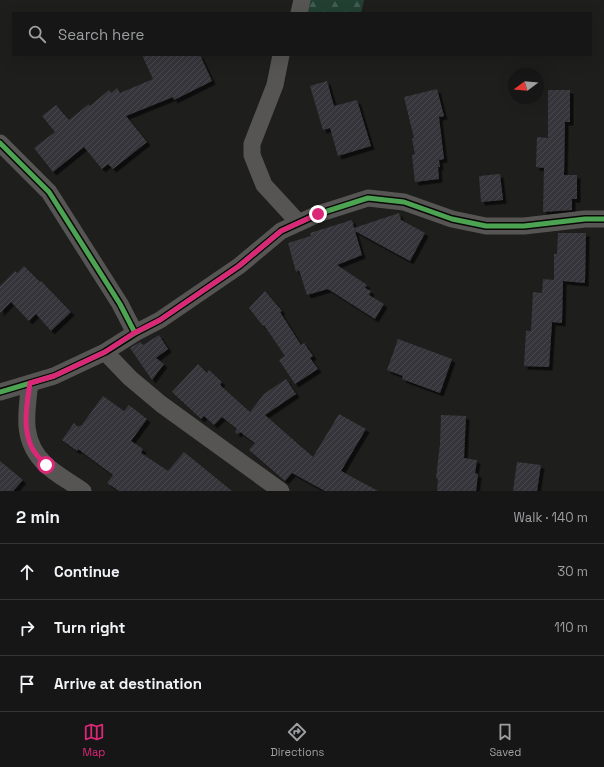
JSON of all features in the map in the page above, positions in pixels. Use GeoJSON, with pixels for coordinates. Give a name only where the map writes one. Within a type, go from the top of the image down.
{"type":"FeatureCollection","features":[{"type":"Feature","properties":{"kind":"street"},"geometry":{"type":"LineString","coordinates":[[299,12],[302,0]]}},
{"type":"Feature","properties":{"kind":"street"},"geometry":{"type":"LineString","coordinates":[[281,56],[275,85],[252,144],[252,155],[264,185],[299,223]]}},
{"type":"Feature","properties":{"kind":"street"},"geometry":{"type":"LineString","coordinates":[[0,143],[48,192],[120,304],[134,333]]}},
{"type":"Feature","properties":{"kind":"street"},"geometry":{"type":"LineString","coordinates":[[0,392],[54,376],[105,352],[134,333],[160,320],[239,266],[281,231],[318,214],[368,198],[404,202],[452,219],[486,226],[524,226],[585,219],[604,219]]}},
{"type":"Feature","properties":{"kind":"street"},"geometry":{"type":"LineString","coordinates":[[105,352],[130,378],[161,404],[281,491]]}},
{"type":"Feature","properties":{"kind":"street"},"geometry":{"type":"LineString","coordinates":[[30,383],[26,409],[26,429],[32,449],[46,465],[83,491]]}},
{"type":"Feature","properties":{"kind":"green space"},"geometry":{"type":"Polygon","coordinates":[[[309,0],[364,0],[361,12],[305,12],[309,0]]]}},
{"type":"Feature","properties":{"kind":"building"},"geometry":{"type":"Polygon","coordinates":[[[142,56],[200,56],[212,81],[174,100],[173,97],[126,116],[147,142],[113,169],[108,164],[102,169],[84,147],[53,172],[34,148],[55,132],[42,116],[56,105],[69,120],[89,104],[90,106],[109,90],[111,93],[117,88],[120,93],[153,79],[142,56]]]}},
{"type":"Feature","properties":{"kind":"building"},"geometry":{"type":"Polygon","coordinates":[[[327,81],[334,106],[357,100],[371,146],[338,156],[330,128],[323,130],[310,86],[327,81]]]}},
{"type":"Feature","properties":{"kind":"building"},"geometry":{"type":"Polygon","coordinates":[[[437,89],[444,116],[439,117],[444,159],[439,160],[439,179],[415,182],[412,155],[415,154],[412,139],[414,138],[404,97],[437,89]]]}},
{"type":"Feature","properties":{"kind":"building"},"geometry":{"type":"Polygon","coordinates":[[[548,90],[570,90],[570,122],[565,122],[564,175],[577,175],[577,199],[572,199],[572,210],[543,212],[544,168],[536,167],[537,137],[548,138],[548,90]]]}},
{"type":"Feature","properties":{"kind":"building"},"geometry":{"type":"Polygon","coordinates":[[[500,174],[503,200],[481,202],[479,176],[500,174]]]}},
{"type":"Feature","properties":{"kind":"building"},"geometry":{"type":"Polygon","coordinates":[[[399,213],[401,220],[425,233],[410,261],[355,231],[362,255],[337,265],[367,285],[365,288],[371,291],[369,295],[384,304],[375,319],[328,289],[307,295],[299,270],[296,272],[288,243],[311,236],[310,233],[352,220],[354,228],[399,213]]]}},
{"type":"Feature","properties":{"kind":"building"},"geometry":{"type":"Polygon","coordinates":[[[558,233],[586,233],[585,283],[563,281],[562,323],[552,322],[549,367],[524,366],[526,331],[531,331],[533,292],[542,293],[543,279],[554,280],[554,254],[557,254],[558,233]]]}},
{"type":"Feature","properties":{"kind":"building"},"geometry":{"type":"Polygon","coordinates":[[[24,266],[71,312],[51,331],[36,314],[29,321],[11,302],[0,313],[0,286],[15,271],[17,273],[24,266]]]}},
{"type":"Feature","properties":{"kind":"building"},"geometry":{"type":"Polygon","coordinates":[[[265,291],[282,311],[280,312],[301,345],[304,343],[313,356],[310,358],[318,369],[295,384],[279,360],[285,356],[264,325],[263,326],[249,308],[265,291]]]}},
{"type":"Feature","properties":{"kind":"building"},"geometry":{"type":"Polygon","coordinates":[[[159,335],[168,349],[156,358],[164,364],[152,380],[130,348],[140,342],[143,345],[159,335]]]}},
{"type":"Feature","properties":{"kind":"building"},"geometry":{"type":"Polygon","coordinates":[[[398,339],[452,359],[440,393],[402,379],[403,376],[387,370],[398,339]]]}},
{"type":"Feature","properties":{"kind":"building"},"geometry":{"type":"Polygon","coordinates":[[[198,364],[207,373],[209,370],[222,382],[220,385],[250,412],[264,394],[286,379],[296,394],[265,415],[313,457],[339,414],[366,429],[341,471],[378,491],[325,491],[292,473],[285,481],[249,450],[255,443],[240,432],[237,434],[235,432],[237,429],[222,417],[214,425],[204,416],[201,419],[172,392],[198,364]]]}},
{"type":"Feature","properties":{"kind":"building"},"geometry":{"type":"Polygon","coordinates":[[[103,396],[124,411],[129,405],[147,419],[131,441],[143,449],[141,453],[168,471],[184,452],[232,491],[119,491],[107,483],[113,475],[78,449],[77,451],[62,440],[74,423],[78,427],[80,425],[81,426],[103,396]]]}},
{"type":"Feature","properties":{"kind":"building"},"geometry":{"type":"Polygon","coordinates":[[[441,415],[466,416],[464,458],[477,460],[475,473],[478,474],[476,491],[437,491],[438,479],[436,478],[440,444],[441,415]]]}},
{"type":"Feature","properties":{"kind":"building"},"geometry":{"type":"Polygon","coordinates":[[[0,461],[23,480],[13,491],[0,491],[0,461]]]}},
{"type":"Feature","properties":{"kind":"building"},"geometry":{"type":"Polygon","coordinates":[[[517,462],[541,465],[537,491],[513,491],[517,462]]]}},
{"type":"Feature","properties":{"kind":"cycle path"},"geometry":{"type":"LineString","coordinates":[[0,143],[49,192],[120,304],[135,333]]}},
{"type":"Feature","properties":{"kind":"cycle path"},"geometry":{"type":"LineString","coordinates":[[0,392],[54,376],[105,352],[135,333],[160,320],[239,266],[281,231],[318,214],[368,198],[404,202],[452,219],[486,226],[524,226],[585,219],[604,219]]}},
{"type":"Feature","properties":{"kind":"route"},"geometry":{"type":"LineString","coordinates":[[46,465],[32,449],[26,429],[26,409],[30,383],[54,376],[105,352],[134,333],[160,320],[239,266],[281,231],[318,214]]}}]}
